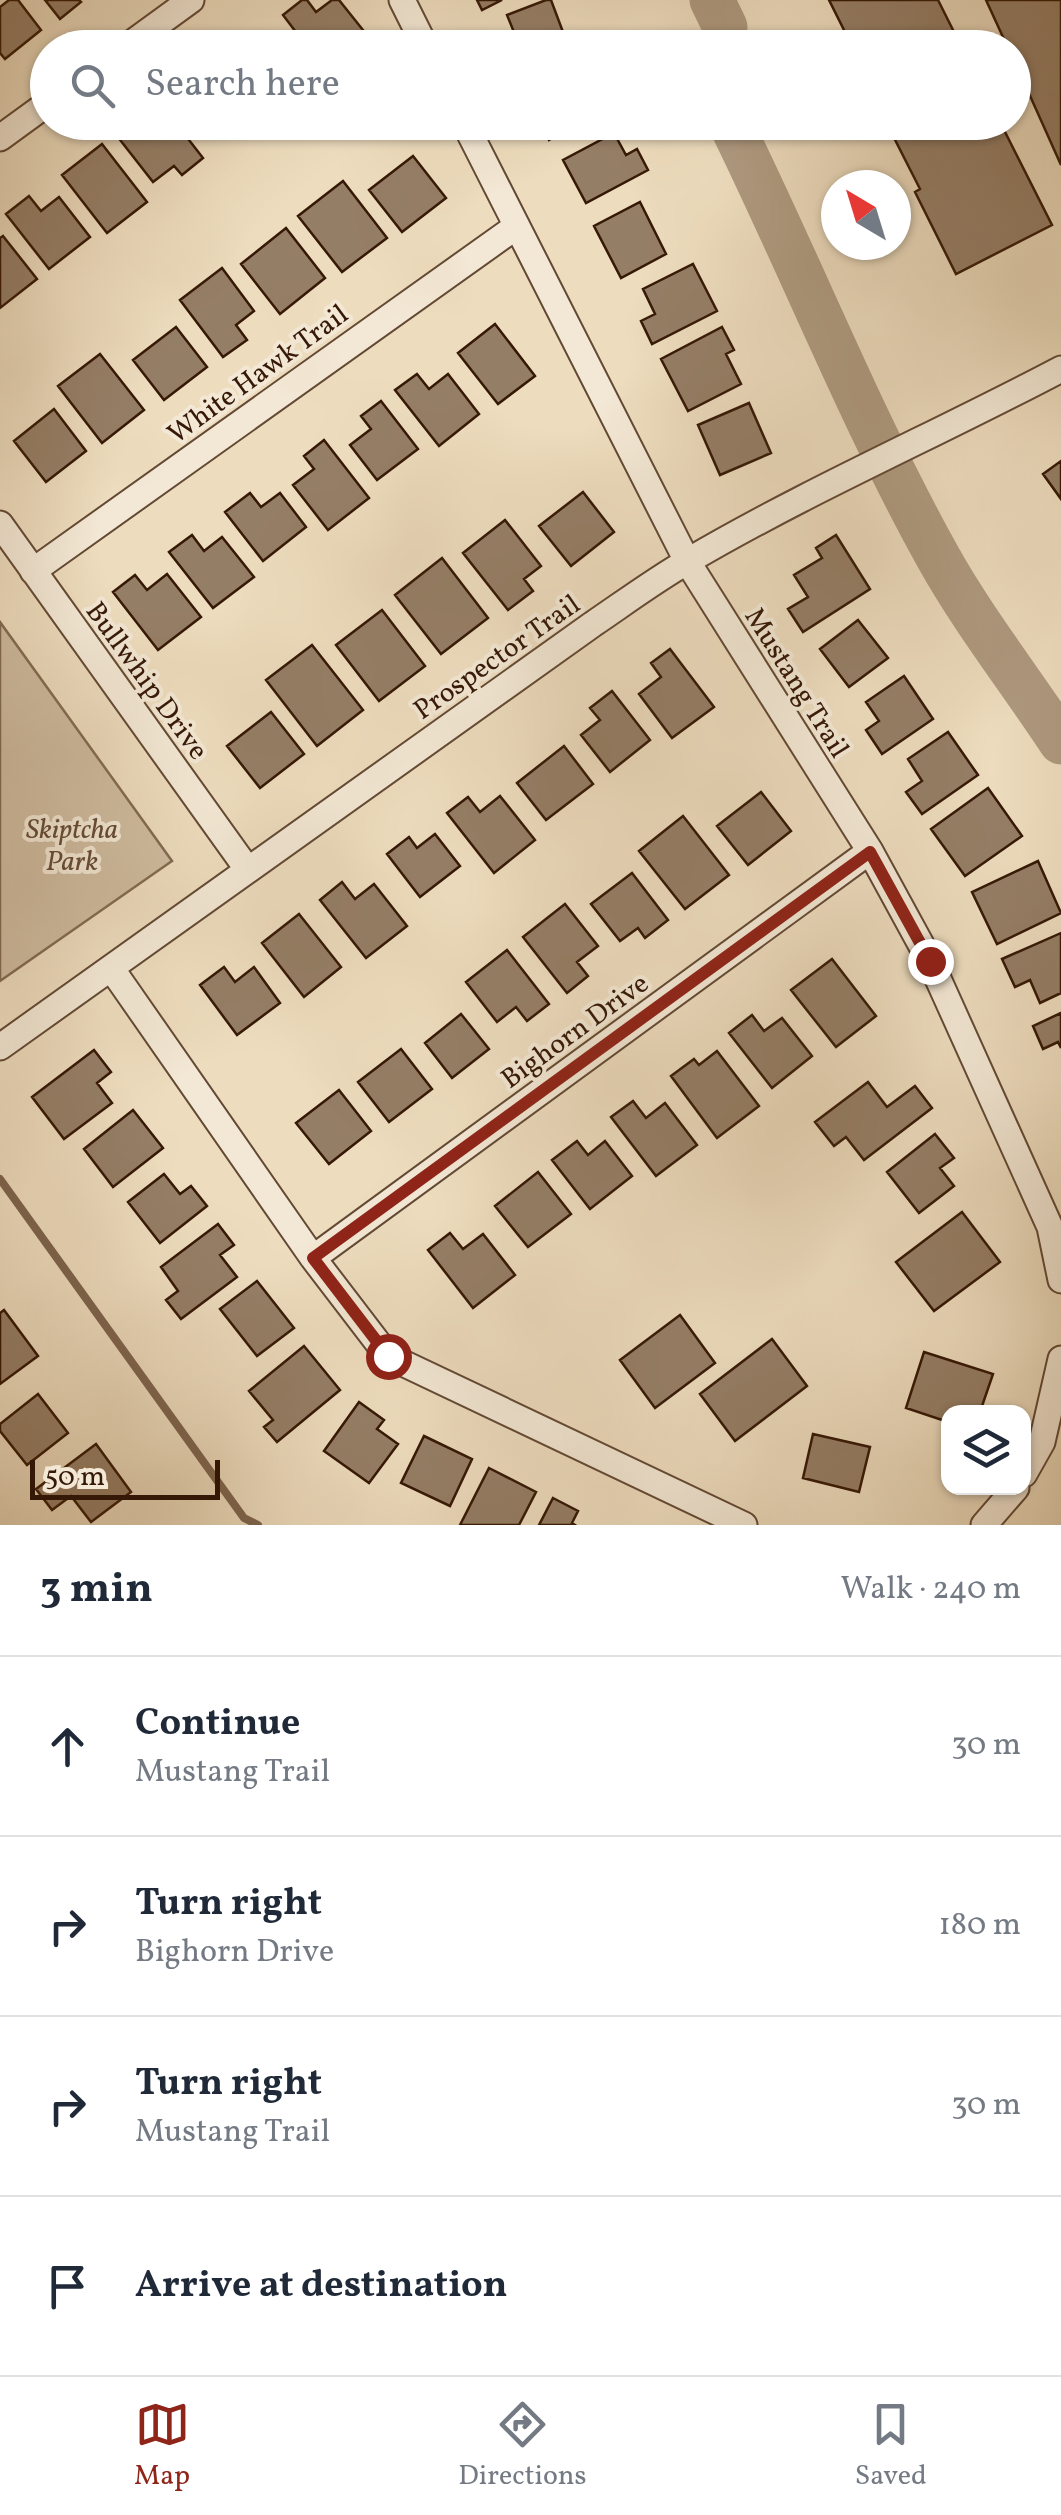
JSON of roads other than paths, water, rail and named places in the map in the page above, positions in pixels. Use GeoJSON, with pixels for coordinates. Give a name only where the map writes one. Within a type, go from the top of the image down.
{"type":"FeatureCollection","features":[{"type":"Feature","properties":{"kind":"street"},"geometry":{"type":"LineString","coordinates":[[150,30],[191,0]]}},
{"type":"Feature","properties":{"kind":"street"},"geometry":{"type":"LineString","coordinates":[[402,0],[417,30]]}},
{"type":"Feature","properties":{"kind":"street"},"geometry":{"type":"LineString","coordinates":[[0,138],[30,117]]}},
{"type":"Feature","properties":{"kind":"street","name":"Mustang Trail"},"geometry":{"type":"LineString","coordinates":[[473,140],[687,561],[870,852],[930,961],[1050,1227],[1061,1280]]}},
{"type":"Feature","properties":{"kind":"street","name":"White Hawk Trail"},"geometry":{"type":"LineString","coordinates":[[33,570],[517,226]]}},
{"type":"Feature","properties":{"kind":"street","name":"Prospector Trail"},"geometry":{"type":"LineString","coordinates":[[0,1047],[592,624],[687,561],[833,482],[953,426],[1061,368]]}},
{"type":"Feature","properties":{"kind":"street","name":"Bullwhip Drive"},"geometry":{"type":"LineString","coordinates":[[0,524],[248,870]]}},
{"type":"Feature","properties":{"kind":"street","name":"Bighorn Drive"},"geometry":{"type":"LineString","coordinates":[[313,1258],[870,852]]}},
{"type":"Feature","properties":{"kind":"street"},"geometry":{"type":"LineString","coordinates":[[110,968],[313,1258],[388,1356],[744,1525]]}},
{"type":"Feature","properties":{"kind":"street"},"geometry":{"type":"LineString","coordinates":[[1031,1462],[1042,1442],[1061,1360]]}},
{"type":"Feature","properties":{"kind":"street"},"geometry":{"type":"LineString","coordinates":[[984,1525],[1010,1495]]}},
{"type":"Feature","properties":{"kind":"waterway"},"geometry":{"type":"LineString","coordinates":[[712,0],[724,30]]}},
{"type":"Feature","properties":{"kind":"waterway"},"geometry":{"type":"LineString","coordinates":[[738,140],[857,396],[938,557],[1061,742]]}},
{"type":"Feature","properties":{"kind":"waterway"},"geometry":{"type":"LineString","coordinates":[[0,1179],[244,1518],[258,1525]]}},
{"type":"Feature","properties":{"kind":"park label","name":"Skiptcha Park"},"geometry":{"type":"Point","coordinates":[72,844]}}]}
